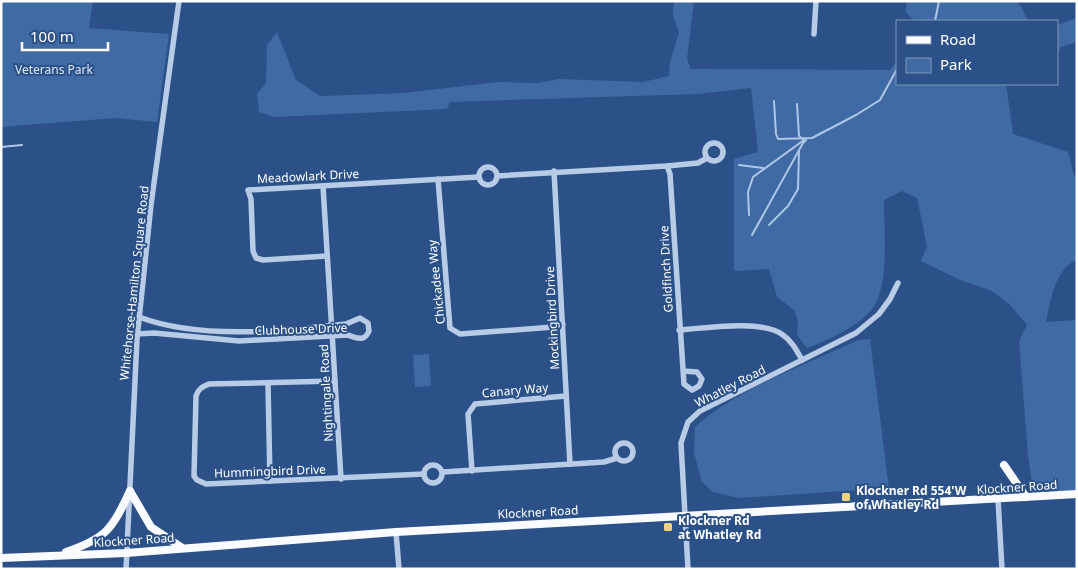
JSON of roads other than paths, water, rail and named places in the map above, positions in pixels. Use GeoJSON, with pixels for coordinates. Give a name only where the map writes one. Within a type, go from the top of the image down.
{"type":"FeatureCollection","features":[{"type":"Feature","properties":{"kind":"main road"},"geometry":{"type":"LineString","coordinates":[[1004,465],[1026,498]]}},
{"type":"Feature","properties":{"kind":"main road"},"geometry":{"type":"LineString","coordinates":[[130,491],[151,527],[181,548]]}},
{"type":"Feature","properties":{"kind":"main road"},"geometry":{"type":"LineString","coordinates":[[57,556],[90,544],[100,537],[114,524],[130,491]]}},
{"type":"Feature","properties":{"kind":"main road","name":"Klockner Road"},"geometry":{"type":"LineString","coordinates":[[1,558],[126,553],[396,532],[1077,494]]}},
{"type":"Feature","properties":{"kind":"street","name":"Whitehorse-Hamilton Square Road"},"geometry":{"type":"LineString","coordinates":[[126,569],[137,334],[151,205],[179,1]]}},
{"type":"Feature","properties":{"kind":"street"},"geometry":{"type":"LineString","coordinates":[[814,34],[816,1]]}},
{"type":"Feature","properties":{"kind":"street","name":"Meadowlark Drive"},"geometry":{"type":"LineString","coordinates":[[497,176],[554,171],[667,166],[698,163],[707,158]]}},
{"type":"Feature","properties":{"kind":"street","name":"Goldfinch Drive"},"geometry":{"type":"LineString","coordinates":[[667,166],[670,174],[683,371]]}},
{"type":"Feature","properties":{"kind":"street","name":"Meadowlark Drive"},"geometry":{"type":"LineString","coordinates":[[488,167],[493,168],[497,176],[494,183],[488,185],[480,182],[480,171],[488,167]]}},
{"type":"Feature","properties":{"kind":"street","name":"Mockingbird Drive"},"geometry":{"type":"LineString","coordinates":[[554,171],[570,464]]}},
{"type":"Feature","properties":{"kind":"street","name":"Meadowlark Drive"},"geometry":{"type":"LineString","coordinates":[[327,256],[263,260],[256,258],[253,251],[251,198],[248,190],[479,176]]}},
{"type":"Feature","properties":{"kind":"street","name":"Chickadee Way"},"geometry":{"type":"LineString","coordinates":[[438,179],[450,328],[460,334],[554,327],[563,324]]}},
{"type":"Feature","properties":{"kind":"street","name":"Nightingale Road"},"geometry":{"type":"LineString","coordinates":[[323,186],[341,479]]}},
{"type":"Feature","properties":{"kind":"street","name":"Whatley Road"},"geometry":{"type":"LineString","coordinates":[[688,569],[681,443],[688,422],[700,411],[865,327],[890,299],[898,283]]}},
{"type":"Feature","properties":{"kind":"street","name":"Clubhouse Drive"},"geometry":{"type":"LineString","coordinates":[[137,334],[154,333],[240,341],[332,335],[347,335],[359,339],[368,335],[369,328],[364,320],[360,318],[346,324],[332,326],[250,331],[204,329],[155,323],[139,317]]}},
{"type":"Feature","properties":{"kind":"street"},"geometry":{"type":"LineString","coordinates":[[179,336],[180,326]]}},
{"type":"Feature","properties":{"kind":"street"},"geometry":{"type":"LineString","coordinates":[[679,330],[749,326],[769,328],[788,339],[802,360]]}},
{"type":"Feature","properties":{"kind":"street"},"geometry":{"type":"LineString","coordinates":[[203,339],[204,329]]}},
{"type":"Feature","properties":{"kind":"street","name":"Hummingbird Drive"},"geometry":{"type":"LineString","coordinates":[[335,381],[209,384],[198,391],[194,476],[197,480],[206,484],[424,474]]}},
{"type":"Feature","properties":{"kind":"street"},"geometry":{"type":"LineString","coordinates":[[268,384],[270,481]]}},
{"type":"Feature","properties":{"kind":"street","name":"Canary Way"},"geometry":{"type":"LineString","coordinates":[[472,471],[468,414],[474,404],[566,396]]}},
{"type":"Feature","properties":{"kind":"street","name":"Hummingbird Drive"},"geometry":{"type":"LineString","coordinates":[[443,472],[604,462],[617,458]]}},
{"type":"Feature","properties":{"kind":"street","name":"Hummingbird Drive"},"geometry":{"type":"LineString","coordinates":[[434,464],[440,467],[443,472],[442,478],[434,483],[426,479],[424,474],[426,468],[434,464]]}},
{"type":"Feature","properties":{"kind":"street"},"geometry":{"type":"LineString","coordinates":[[998,499],[1002,569]]}},
{"type":"Feature","properties":{"kind":"street"},"geometry":{"type":"LineString","coordinates":[[396,532],[398,569]]}},
{"type":"Feature","properties":{"kind":"waterway"},"geometry":{"type":"LineString","coordinates":[[935,20],[939,1]]}},
{"type":"Feature","properties":{"kind":"waterway"},"geometry":{"type":"LineString","coordinates":[[774,101],[778,139],[812,138],[880,100],[896,71]]}},
{"type":"Feature","properties":{"kind":"waterway"},"geometry":{"type":"LineString","coordinates":[[749,215],[748,192],[753,177],[804,140],[799,136],[797,104]]}},
{"type":"Feature","properties":{"kind":"waterway"},"geometry":{"type":"LineString","coordinates":[[752,235],[806,140]]}},
{"type":"Feature","properties":{"kind":"waterway"},"geometry":{"type":"LineString","coordinates":[[1,147],[22,145]]}},
{"type":"Feature","properties":{"kind":"waterway"},"geometry":{"type":"LineString","coordinates":[[769,225],[788,206],[798,189],[799,151]]}},
{"type":"Feature","properties":{"kind":"waterway"},"geometry":{"type":"LineString","coordinates":[[739,165],[763,168]]}},
{"type":"Feature","properties":{"kind":"place","name":"Klockner Rd 554'W of Whatley Rd"},"geometry":{"type":"Point","coordinates":[846,497]}},
{"type":"Feature","properties":{"kind":"place","name":"Klockner Rd at Whatley Rd"},"geometry":{"type":"Point","coordinates":[668,527]}},
{"type":"Feature","properties":{"kind":"park label","name":"Veterans Park"},"geometry":{"type":"Point","coordinates":[54,69]}}]}
